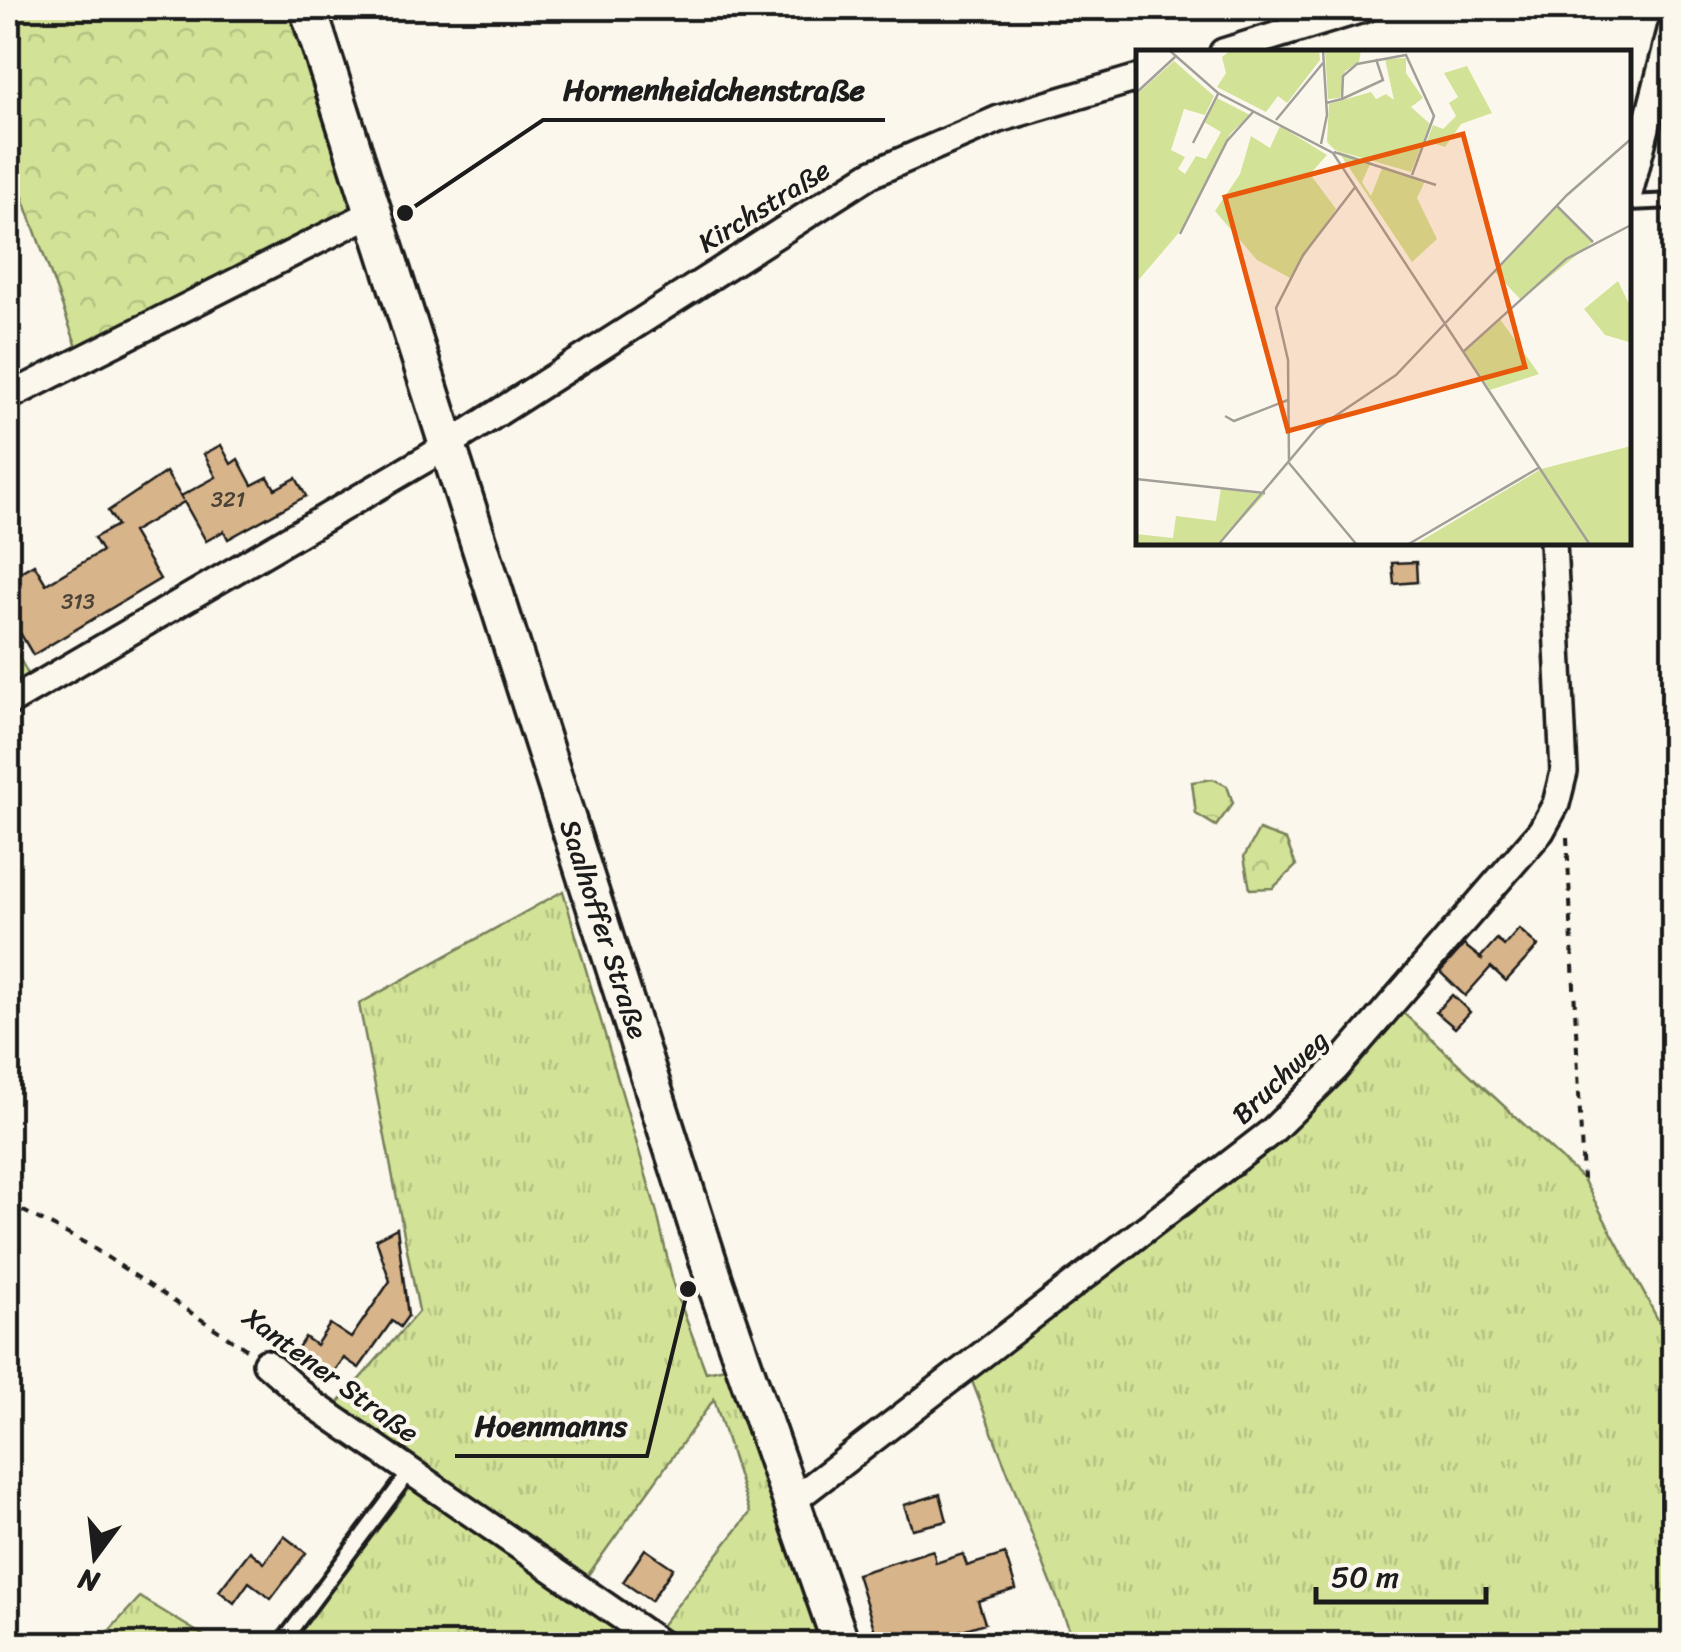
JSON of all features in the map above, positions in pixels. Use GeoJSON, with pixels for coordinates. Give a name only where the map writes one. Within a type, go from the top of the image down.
{"type":"FeatureCollection","features":[{"type":"Feature","properties":{"kind":"main road","name":"Saalhoffer Straße"},"geometry":{"type":"LineString","coordinates":[[308,8],[321,67],[374,212],[714,1282],[840,1644]]}},
{"type":"Feature","properties":{"kind":"street"},"geometry":{"type":"LineString","coordinates":[[1230,50],[1366,8]]}},
{"type":"Feature","properties":{"kind":"street"},"geometry":{"type":"LineString","coordinates":[[1631,188],[1674,19]]}},
{"type":"Feature","properties":{"kind":"street","name":"Kirchstraße"},"geometry":{"type":"LineString","coordinates":[[8,703],[448,443],[871,174],[999,119],[1136,79]]}},
{"type":"Feature","properties":{"kind":"street"},"geometry":{"type":"LineString","coordinates":[[8,397],[374,212]]}},
{"type":"Feature","properties":{"kind":"street","name":"Bruchweg"},"geometry":{"type":"LineString","coordinates":[[790,1503],[1270,1132],[1336,1068],[1541,831],[1556,804],[1564,772],[1553,545]]}},
{"type":"Feature","properties":{"kind":"street","name":"Xantener Straße"},"geometry":{"type":"LineString","coordinates":[[266,1364],[313,1404],[660,1644]]}},
{"type":"Feature","properties":{"kind":"lane"},"geometry":{"type":"LineString","coordinates":[[1631,200],[1674,201]]}},
{"type":"Feature","properties":{"kind":"lane"},"geometry":{"type":"LineString","coordinates":[[281,1644],[411,1470]]}},
{"type":"Feature","properties":{"kind":"path"},"geometry":{"type":"LineString","coordinates":[[1566,828],[1583,1178]]}},
{"type":"Feature","properties":{"kind":"path","name":"Xantener Straße"},"geometry":{"type":"LineString","coordinates":[[8,1203],[88,1244],[266,1364]]}},
{"type":"Feature","properties":{"kind":"green space"},"geometry":{"type":"Polygon","coordinates":[[[8,8],[308,8],[374,212],[82,361],[8,156],[8,8]]]}},
{"type":"Feature","properties":{"kind":"green space"},"geometry":{"type":"Polygon","coordinates":[[[8,637],[35,687],[8,703],[8,637]]]}},
{"type":"Feature","properties":{"kind":"green space"},"geometry":{"type":"Polygon","coordinates":[[[1213,779],[1227,786],[1233,803],[1216,826],[1196,814],[1192,782],[1213,779]]]}},
{"type":"Feature","properties":{"kind":"green space"},"geometry":{"type":"Polygon","coordinates":[[[1259,830],[1286,840],[1296,866],[1273,888],[1250,889],[1244,857],[1259,830]]]}},
{"type":"Feature","properties":{"kind":"green space"},"geometry":{"type":"Polygon","coordinates":[[[563,891],[657,1213],[674,1287],[706,1372],[730,1367],[827,1644],[676,1644],[657,1631],[750,1513],[714,1399],[583,1582],[335,1407],[419,1311],[359,1004],[563,891]]]}},
{"type":"Feature","properties":{"kind":"green space"},"geometry":{"type":"Polygon","coordinates":[[[1398,1008],[1583,1179],[1673,1348],[1673,1644],[1075,1644],[970,1376],[1398,1008]]]}},
{"type":"Feature","properties":{"kind":"green space"},"geometry":{"type":"Polygon","coordinates":[[[419,1486],[646,1644],[287,1644],[410,1488],[419,1486]]]}},
{"type":"Feature","properties":{"kind":"green space"},"geometry":{"type":"Polygon","coordinates":[[[140,1597],[217,1644],[97,1644],[140,1597]]]}},
{"type":"Feature","properties":{"kind":"building"},"geometry":{"type":"Polygon","coordinates":[[[221,445],[231,464],[238,459],[252,485],[268,477],[275,489],[296,478],[306,496],[228,539],[224,531],[206,541],[184,502],[132,532],[160,579],[33,655],[8,612],[8,600],[19,594],[10,578],[34,564],[46,584],[102,551],[94,538],[117,525],[108,511],[166,472],[183,500],[181,496],[216,477],[204,454],[221,445]]]}},
{"type":"Feature","properties":{"kind":"building"},"geometry":{"type":"Polygon","coordinates":[[[1416,562],[1417,582],[1394,584],[1392,563],[1416,562]]]}},
{"type":"Feature","properties":{"kind":"building"},"geometry":{"type":"Polygon","coordinates":[[[1519,929],[1538,946],[1506,981],[1491,967],[1465,996],[1440,972],[1464,945],[1480,958],[1497,939],[1504,946],[1519,929]]]}},
{"type":"Feature","properties":{"kind":"building"},"geometry":{"type":"Polygon","coordinates":[[[1452,995],[1470,1012],[1455,1028],[1436,1012],[1452,995]]]}},
{"type":"Feature","properties":{"kind":"building"},"geometry":{"type":"Polygon","coordinates":[[[397,1228],[408,1316],[400,1327],[392,1321],[359,1368],[344,1358],[331,1376],[295,1352],[305,1337],[316,1345],[330,1324],[351,1338],[390,1281],[376,1239],[397,1228]]]}},
{"type":"Feature","properties":{"kind":"building"},"geometry":{"type":"Polygon","coordinates":[[[940,1494],[947,1521],[912,1529],[904,1505],[940,1494]]]}},
{"type":"Feature","properties":{"kind":"building"},"geometry":{"type":"Polygon","coordinates":[[[284,1536],[306,1553],[271,1599],[249,1582],[234,1603],[219,1591],[250,1551],[264,1563],[284,1536]]]}},
{"type":"Feature","properties":{"kind":"building"},"geometry":{"type":"Polygon","coordinates":[[[645,1549],[673,1568],[651,1601],[623,1582],[645,1549]]]}},
{"type":"Feature","properties":{"kind":"building"},"geometry":{"type":"Polygon","coordinates":[[[933,1550],[936,1563],[963,1554],[967,1566],[1005,1554],[1016,1589],[978,1601],[985,1623],[946,1635],[949,1644],[879,1644],[857,1574],[933,1550]]]}},
{"type":"Feature","properties":{"kind":"place","name":"Hornenheidchenstraße"},"geometry":{"type":"Point","coordinates":[405,213]}},
{"type":"Feature","properties":{"kind":"place","name":"Hoenmanns"},"geometry":{"type":"Point","coordinates":[688,1289]}}]}
